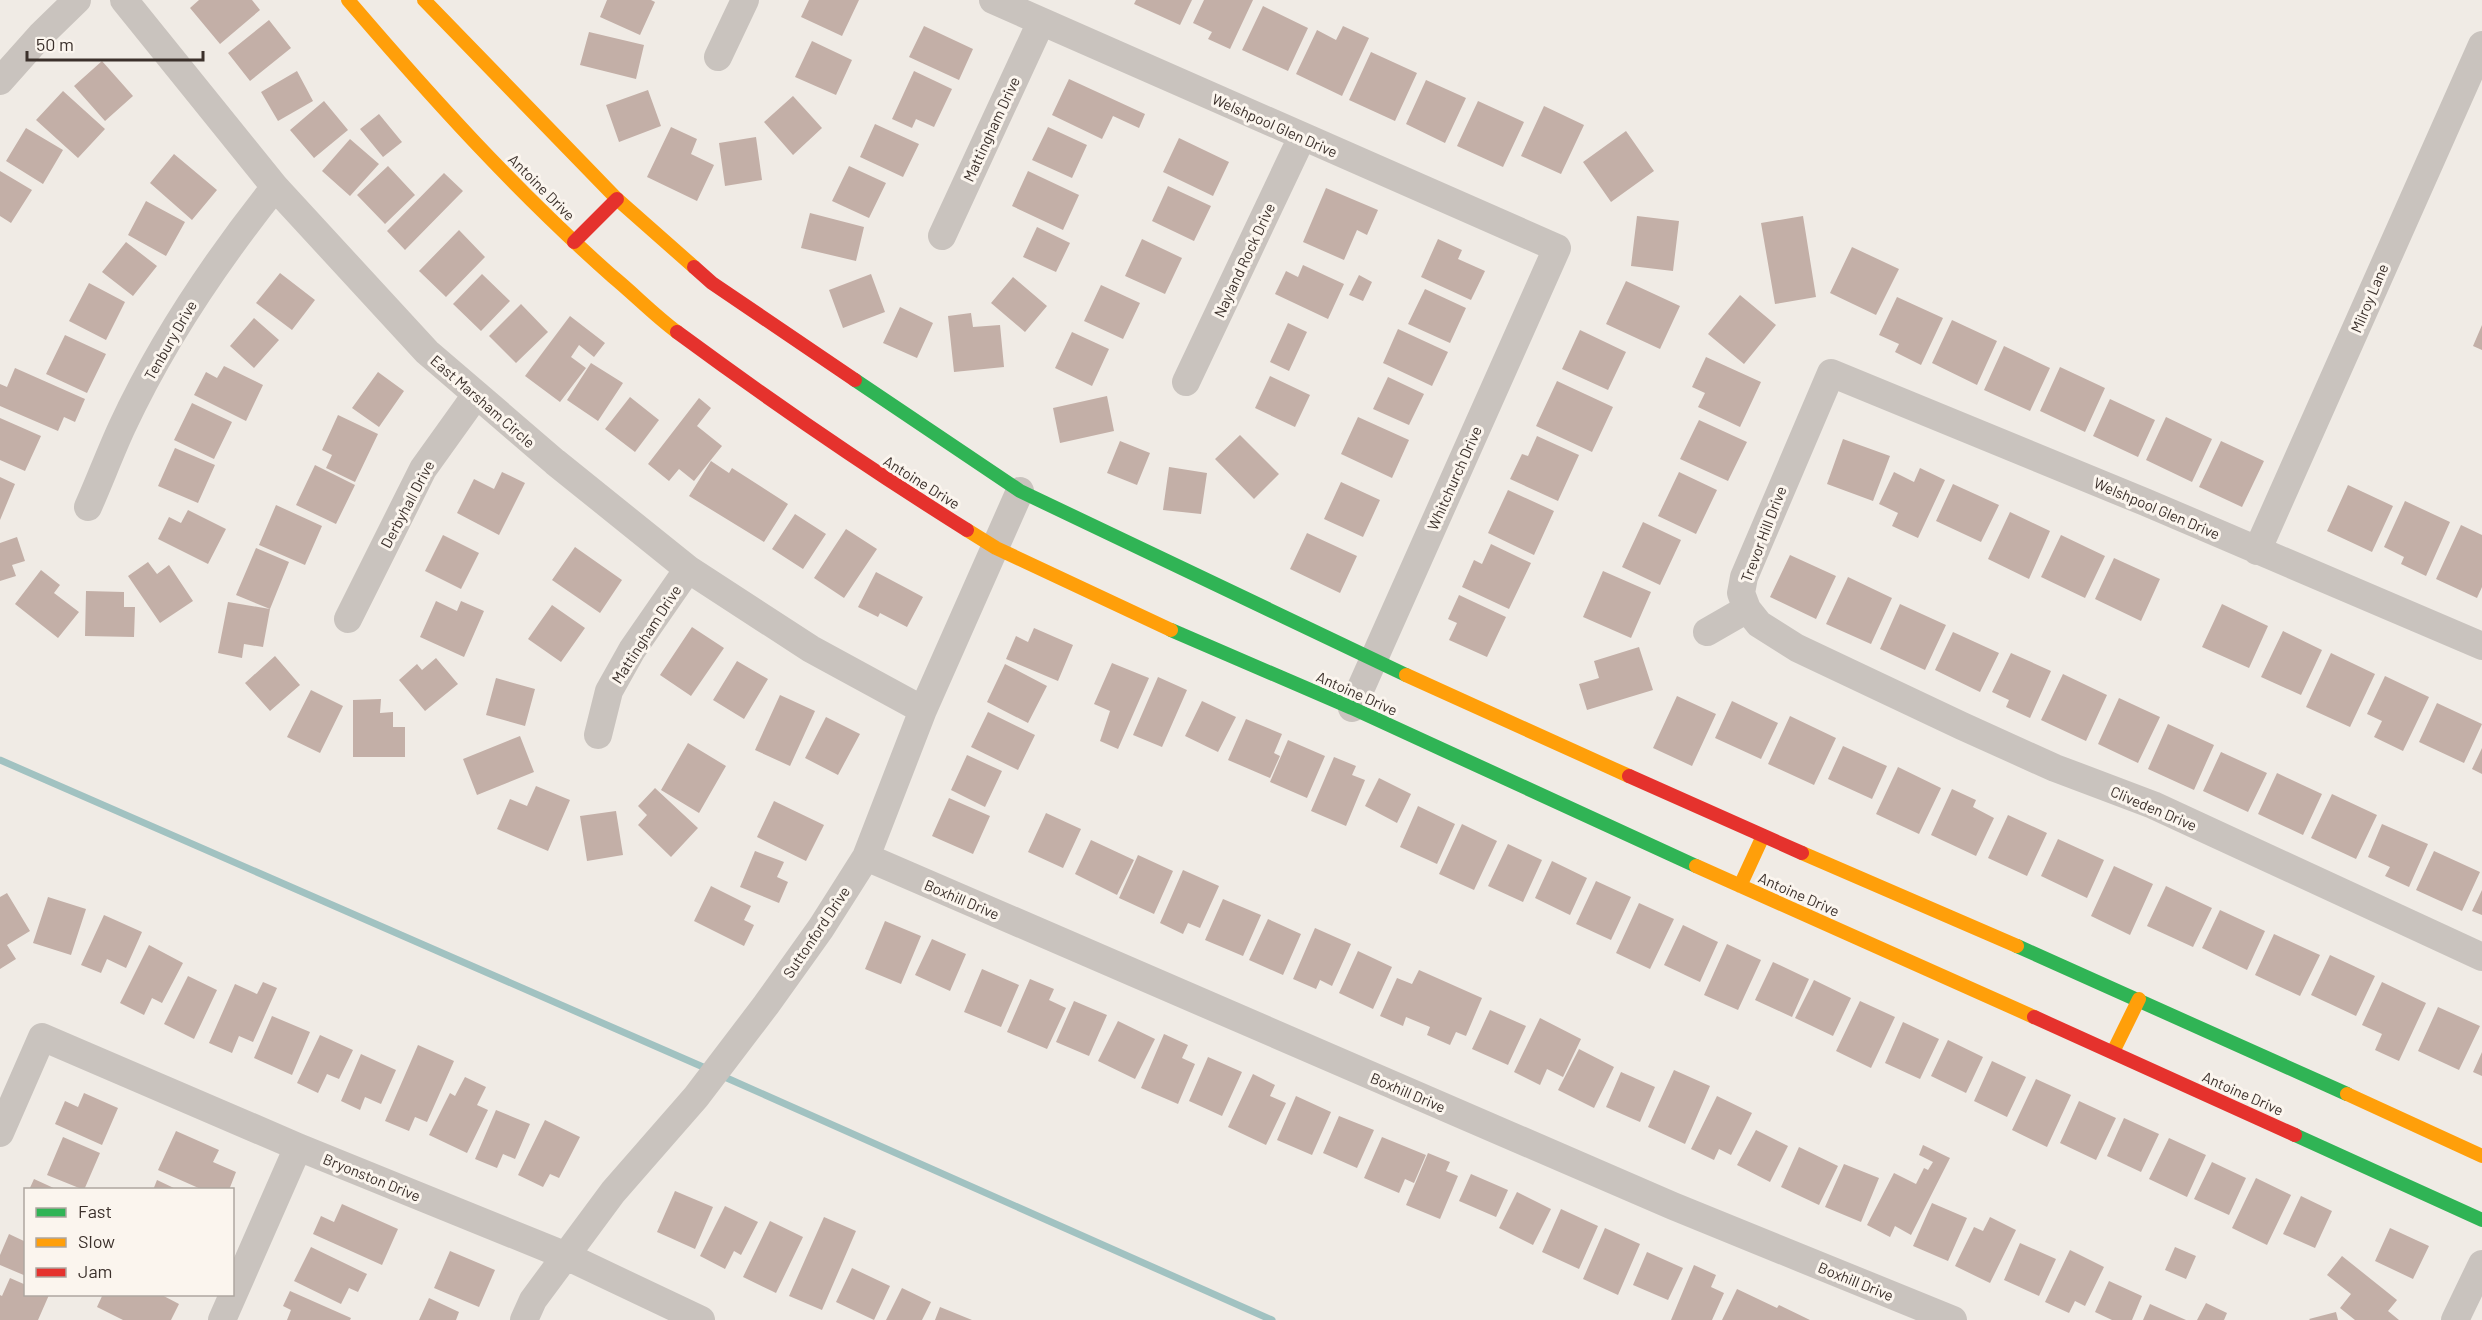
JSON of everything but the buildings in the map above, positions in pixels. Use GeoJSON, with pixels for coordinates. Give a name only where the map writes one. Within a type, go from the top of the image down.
{"type":"FeatureCollection","features":[{"type":"Feature","properties":{"kind":"main road","name":"Antoine Drive"},"geometry":{"type":"LineString","coordinates":[[348,0],[443,110],[574,242],[673,329],[773,403],[884,478],[996,548],[1121,608],[1352,708],[1740,886],[2482,1220]]}},
{"type":"Feature","properties":{"kind":"main road"},"geometry":{"type":"LineString","coordinates":[[424,0],[616,199],[712,283],[1020,491],[1372,660],[1763,836],[2139,999],[2482,1156]]}},
{"type":"Feature","properties":{"kind":"main road"},"geometry":{"type":"LineString","coordinates":[[574,242],[616,199]]}},
{"type":"Feature","properties":{"kind":"main road"},"geometry":{"type":"LineString","coordinates":[[1740,886],[1763,836]]}},
{"type":"Feature","properties":{"kind":"main road"},"geometry":{"type":"LineString","coordinates":[[2113,1052],[2139,999]]}},
{"type":"Feature","properties":{"kind":"street"},"geometry":{"type":"LineString","coordinates":[[0,81],[41,35],[77,0]]}},
{"type":"Feature","properties":{"kind":"street","name":"East Marsham Circle"},"geometry":{"type":"LineString","coordinates":[[124,0],[275,187],[427,352],[476,396],[688,569],[811,649],[923,710]]}},
{"type":"Feature","properties":{"kind":"street"},"geometry":{"type":"LineString","coordinates":[[718,57],[745,0]]}},
{"type":"Feature","properties":{"kind":"street","name":"Welshpool Glen Drive"},"geometry":{"type":"LineString","coordinates":[[993,0],[1557,248]]}},
{"type":"Feature","properties":{"kind":"street","name":"Mattingham Drive"},"geometry":{"type":"LineString","coordinates":[[942,236],[1041,22]]}},
{"type":"Feature","properties":{"kind":"street","name":"Milroy Lane"},"geometry":{"type":"LineString","coordinates":[[2257,551],[2482,45]]}},
{"type":"Feature","properties":{"kind":"street","name":"Nayland Rock Drive"},"geometry":{"type":"LineString","coordinates":[[1186,382],[1302,137]]}},
{"type":"Feature","properties":{"kind":"street","name":"Tenbury Drive"},"geometry":{"type":"LineString","coordinates":[[88,507],[123,425],[159,356],[203,283],[275,187]]}},
{"type":"Feature","properties":{"kind":"street","name":"Whitchurch Drive"},"geometry":{"type":"LineString","coordinates":[[1352,708],[1557,248]]}},
{"type":"Feature","properties":{"kind":"street","name":"Welshpool Glen Drive"},"geometry":{"type":"LineString","coordinates":[[1831,373],[2145,502],[2482,646]]}},
{"type":"Feature","properties":{"kind":"street","name":"Trevor Hill Drive"},"geometry":{"type":"LineString","coordinates":[[1747,609],[1741,593],[1744,577],[1831,373]]}},
{"type":"Feature","properties":{"kind":"street","name":"Derbyhall Drive"},"geometry":{"type":"LineString","coordinates":[[348,619],[423,469],[476,396]]}},
{"type":"Feature","properties":{"kind":"street","name":"Suttonford Drive"},"geometry":{"type":"LineString","coordinates":[[525,1320],[533,1300],[612,1192],[696,1097],[766,1005],[821,928],[866,857],[923,710],[1020,491]]}},
{"type":"Feature","properties":{"kind":"street","name":"Mattingham Drive"},"geometry":{"type":"LineString","coordinates":[[598,735],[609,691],[632,650],[688,569]]}},
{"type":"Feature","properties":{"kind":"street"},"geometry":{"type":"LineString","coordinates":[[1707,632],[1747,609]]}},
{"type":"Feature","properties":{"kind":"street","name":"Cliveden Drive"},"geometry":{"type":"LineString","coordinates":[[1747,609],[1759,624],[1776,636],[1825,661],[2055,768],[2153,805],[2482,957]]}},
{"type":"Feature","properties":{"kind":"street","name":"Boxhill Drive"},"geometry":{"type":"LineString","coordinates":[[866,857],[1662,1202],[1953,1320]]}},
{"type":"Feature","properties":{"kind":"street","name":"Bryonston Drive"},"geometry":{"type":"LineString","coordinates":[[0,1132],[42,1037],[298,1147],[564,1255],[701,1320]]}},
{"type":"Feature","properties":{"kind":"street"},"geometry":{"type":"LineString","coordinates":[[234,1293],[298,1147]]}},
{"type":"Feature","properties":{"kind":"street"},"geometry":{"type":"LineString","coordinates":[[2455,1320],[2482,1264]]}},
{"type":"Feature","properties":{"kind":"street"},"geometry":{"type":"LineString","coordinates":[[222,1320],[233,1296]]}},
{"type":"Feature","properties":{"kind":"waterway"},"geometry":{"type":"LineString","coordinates":[[0,760],[710,1070]]}},
{"type":"Feature","properties":{"kind":"waterway"},"geometry":{"type":"LineString","coordinates":[[720,1075],[1272,1320]]}},
{"type":"Feature","properties":{"kind":"traffic: fast"},"geometry":{"type":"LineString","coordinates":[[855,380],[1020,491],[1406,675]]}},
{"type":"Feature","properties":{"kind":"traffic: fast"},"geometry":{"type":"LineString","coordinates":[[1171,630],[1352,708],[1696,866]]}},
{"type":"Feature","properties":{"kind":"traffic: fast"},"geometry":{"type":"LineString","coordinates":[[2017,946],[2347,1094]]}},
{"type":"Feature","properties":{"kind":"traffic: fast"},"geometry":{"type":"LineString","coordinates":[[2295,1135],[2482,1220]]}},
{"type":"Feature","properties":{"kind":"traffic: slow"},"geometry":{"type":"LineString","coordinates":[[348,0],[443,108],[508,177],[576,244],[677,332]]}},
{"type":"Feature","properties":{"kind":"traffic: slow"},"geometry":{"type":"LineString","coordinates":[[424,0],[617,199],[694,267]]}},
{"type":"Feature","properties":{"kind":"traffic: slow"},"geometry":{"type":"LineString","coordinates":[[967,530],[996,548],[1171,630]]}},
{"type":"Feature","properties":{"kind":"traffic: slow"},"geometry":{"type":"LineString","coordinates":[[1406,675],[1629,776]]}},
{"type":"Feature","properties":{"kind":"traffic: slow"},"geometry":{"type":"LineString","coordinates":[[1740,886],[1763,836]]}},
{"type":"Feature","properties":{"kind":"traffic: slow"},"geometry":{"type":"LineString","coordinates":[[1802,853],[2017,946]]}},
{"type":"Feature","properties":{"kind":"traffic: slow"},"geometry":{"type":"LineString","coordinates":[[1696,866],[2034,1017]]}},
{"type":"Feature","properties":{"kind":"traffic: slow"},"geometry":{"type":"LineString","coordinates":[[2113,1052],[2139,999]]}},
{"type":"Feature","properties":{"kind":"traffic: slow"},"geometry":{"type":"LineString","coordinates":[[2347,1094],[2482,1156]]}},
{"type":"Feature","properties":{"kind":"traffic: jam"},"geometry":{"type":"LineString","coordinates":[[574,242],[617,199]]}},
{"type":"Feature","properties":{"kind":"traffic: jam"},"geometry":{"type":"LineString","coordinates":[[694,267],[712,283],[855,380]]}},
{"type":"Feature","properties":{"kind":"traffic: jam"},"geometry":{"type":"LineString","coordinates":[[677,332],[820,434],[967,530]]}},
{"type":"Feature","properties":{"kind":"traffic: jam"},"geometry":{"type":"LineString","coordinates":[[1629,776],[1802,853]]}},
{"type":"Feature","properties":{"kind":"traffic: jam"},"geometry":{"type":"LineString","coordinates":[[2034,1017],[2295,1135]]}}]}
